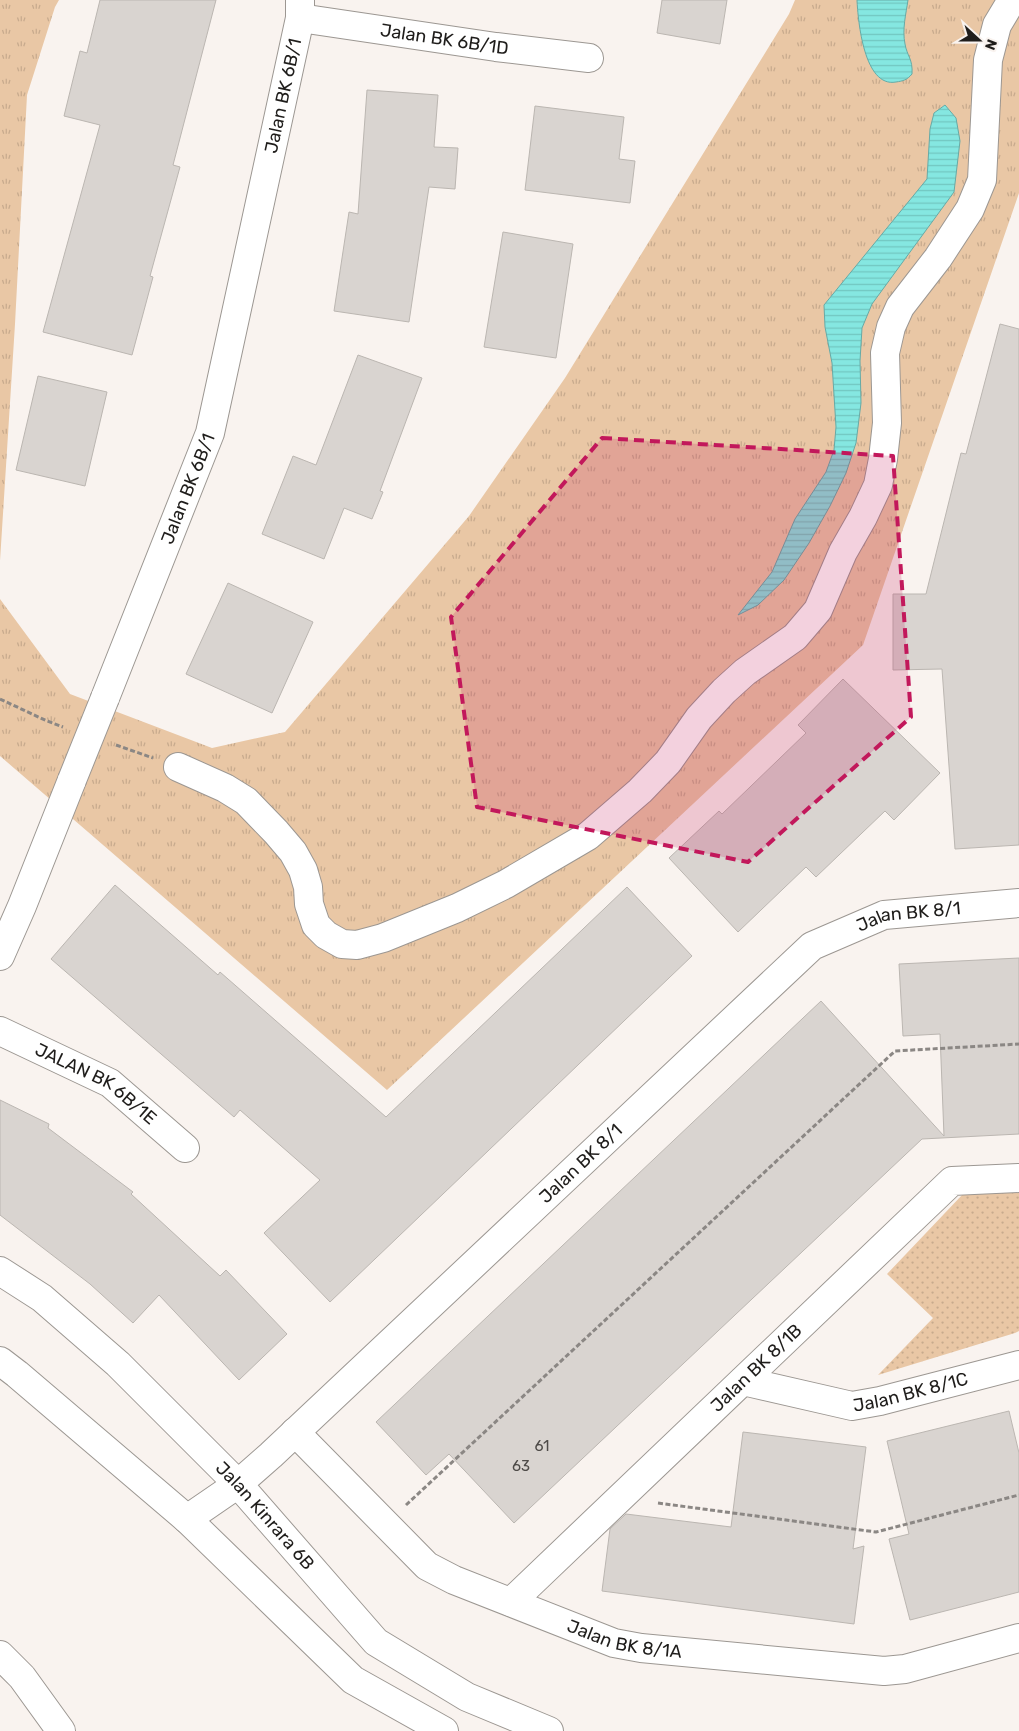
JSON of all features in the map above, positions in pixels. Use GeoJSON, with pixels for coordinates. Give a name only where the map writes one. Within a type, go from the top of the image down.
{"type":"FeatureCollection","features":[{"type":"Feature","properties":{"kind":"street"},"geometry":{"type":"LineString","coordinates":[[178,767],[225,788],[246,801],[276,832],[293,852],[304,870],[309,904],[316,925],[326,935],[342,944],[356,944],[383,938],[457,908],[506,884],[588,836],[640,791],[668,762],[699,718],[724,691],[745,672],[795,637],[818,610],[842,552],[863,517],[878,485],[883,459],[887,423],[885,353],[891,327],[900,307],[938,258],[970,209],[982,180],[988,60],[997,25],[1012,0]]}},
{"type":"Feature","properties":{"kind":"street","name":"Jalan BK 6B/1D"},"geometry":{"type":"LineString","coordinates":[[300,9],[496,47],[589,58]]}},
{"type":"Feature","properties":{"kind":"street","name":"Jalan BK 6B/1"},"geometry":{"type":"LineString","coordinates":[[0,956],[11,902],[72,780],[210,433],[300,9]]}},
{"type":"Feature","properties":{"kind":"street","name":"Jalan BK 8/1"},"geometry":{"type":"LineString","coordinates":[[187,1519],[238,1484],[295,1432],[812,946],[884,915],[1019,903]]}},
{"type":"Feature","properties":{"kind":"street","name":"JALAN BK 6B/1E"},"geometry":{"type":"LineString","coordinates":[[0,1031],[110,1083],[185,1148]]}},
{"type":"Feature","properties":{"kind":"street","name":"Jalan BK 8/1B"},"geometry":{"type":"LineString","coordinates":[[511,1602],[952,1181],[1019,1178]]}},
{"type":"Feature","properties":{"kind":"street","name":"Jalan Kinrara 6B"},"geometry":{"type":"LineString","coordinates":[[0,1271],[42,1298],[118,1364],[238,1484],[376,1642],[468,1697],[549,1731]]}},
{"type":"Feature","properties":{"kind":"street"},"geometry":{"type":"LineString","coordinates":[[0,1361],[187,1519],[353,1680],[444,1731]]}},
{"type":"Feature","properties":{"kind":"street","name":"Jalan BK 8/1C"},"geometry":{"type":"LineString","coordinates":[[743,1381],[852,1406],[880,1401],[1019,1365]]}},
{"type":"Feature","properties":{"kind":"street","name":"Jalan BK 8/1A"},"geometry":{"type":"LineString","coordinates":[[295,1432],[427,1566],[454,1580],[614,1643],[640,1648],[884,1672],[905,1669],[1019,1638]]}},
{"type":"Feature","properties":{"kind":"street"},"geometry":{"type":"LineString","coordinates":[[0,1655],[22,1677],[61,1731]]}},
{"type":"Feature","properties":{"kind":"path"},"geometry":{"type":"LineString","coordinates":[[385,1524],[895,1051],[1019,1044]]}},
{"type":"Feature","properties":{"kind":"path"},"geometry":{"type":"LineString","coordinates":[[620,1497],[876,1532],[1019,1495]]}},
{"type":"Feature","properties":{"kind":"highlighted area"},"geometry":{"type":"Polygon","coordinates":[[[602,438],[893,456],[911,717],[748,862],[477,807],[451,617],[602,438]]]}},
{"type":"Feature","properties":{"kind":"green space"},"geometry":{"type":"Polygon","coordinates":[[[0,0],[59,0],[55,7],[27,95],[0,561],[0,0]]]}},
{"type":"Feature","properties":{"kind":"green space"},"geometry":{"type":"Polygon","coordinates":[[[795,0],[1019,0],[1019,193],[863,645],[387,1090],[0,756],[0,599],[70,694],[212,748],[285,732],[469,516],[565,378],[789,14],[795,0]]]}},
{"type":"Feature","properties":{"kind":"green space"},"geometry":{"type":"Polygon","coordinates":[[[1019,1192],[1019,1331],[878,1375],[933,1318],[887,1274],[963,1194],[1019,1192]]]}},
{"type":"Feature","properties":{"kind":"water"},"geometry":{"type":"Polygon","coordinates":[[[857,0],[908,0],[904,38],[912,65],[912,74],[907,79],[896,82],[885,81],[877,75],[870,64],[861,37],[857,0]]]}},
{"type":"Feature","properties":{"kind":"water"},"geometry":{"type":"Polygon","coordinates":[[[945,105],[956,118],[960,141],[954,192],[872,304],[862,328],[860,361],[861,403],[856,443],[846,473],[809,543],[784,580],[758,605],[738,615],[772,572],[795,519],[826,472],[834,450],[836,427],[832,363],[825,327],[824,305],[927,179],[930,129],[934,113],[945,105]]]}},
{"type":"Feature","properties":{"kind":"building"},"geometry":{"type":"Polygon","coordinates":[[[100,0],[216,0],[173,165],[180,167],[150,276],[153,277],[132,355],[43,332],[100,125],[64,116],[80,51],[87,53],[100,0]]]}},
{"type":"Feature","properties":{"kind":"building"},"geometry":{"type":"Polygon","coordinates":[[[662,0],[727,0],[720,44],[657,33],[662,0]]]}},
{"type":"Feature","properties":{"kind":"building"},"geometry":{"type":"Polygon","coordinates":[[[367,90],[438,95],[434,147],[458,148],[455,189],[429,187],[409,322],[334,311],[349,212],[358,214],[367,90]]]}},
{"type":"Feature","properties":{"kind":"building"},"geometry":{"type":"Polygon","coordinates":[[[535,106],[624,117],[619,159],[635,161],[630,203],[525,190],[535,106]]]}},
{"type":"Feature","properties":{"kind":"building"},"geometry":{"type":"Polygon","coordinates":[[[503,232],[573,244],[556,358],[484,347],[503,232]]]}},
{"type":"Feature","properties":{"kind":"building"},"geometry":{"type":"Polygon","coordinates":[[[1000,324],[1019,329],[1019,845],[955,849],[942,669],[893,670],[893,594],[926,594],[961,453],[966,454],[1000,324]]]}},
{"type":"Feature","properties":{"kind":"building"},"geometry":{"type":"Polygon","coordinates":[[[358,355],[422,378],[380,491],[383,492],[372,519],[344,508],[324,559],[262,534],[293,456],[316,465],[358,355]]]}},
{"type":"Feature","properties":{"kind":"building"},"geometry":{"type":"Polygon","coordinates":[[[38,376],[107,392],[85,486],[16,470],[38,376]]]}},
{"type":"Feature","properties":{"kind":"building"},"geometry":{"type":"Polygon","coordinates":[[[228,583],[313,622],[272,713],[186,674],[228,583]]]}},
{"type":"Feature","properties":{"kind":"building"},"geometry":{"type":"Polygon","coordinates":[[[843,679],[940,773],[894,820],[885,811],[816,877],[806,867],[738,932],[669,858],[719,811],[722,814],[806,733],[798,725],[843,679]]]}},
{"type":"Feature","properties":{"kind":"building"},"geometry":{"type":"Polygon","coordinates":[[[115,885],[218,975],[220,972],[386,1117],[627,887],[692,956],[330,1302],[264,1233],[320,1180],[240,1110],[234,1117],[51,959],[115,885]]]}},
{"type":"Feature","properties":{"kind":"building"},"geometry":{"type":"Polygon","coordinates":[[[1019,958],[1019,1134],[922,1139],[514,1523],[449,1454],[426,1475],[376,1422],[821,1001],[944,1136],[940,1034],[903,1036],[899,964],[1019,958]]]}},
{"type":"Feature","properties":{"kind":"building"},"geometry":{"type":"Polygon","coordinates":[[[0,1100],[49,1124],[48,1128],[133,1192],[131,1194],[220,1276],[226,1270],[287,1334],[239,1380],[159,1295],[133,1323],[90,1284],[0,1215],[0,1100]]]}},
{"type":"Feature","properties":{"kind":"building"},"geometry":{"type":"Polygon","coordinates":[[[1009,1411],[1019,1453],[1019,1592],[910,1620],[889,1539],[909,1534],[887,1441],[1009,1411]]]}},
{"type":"Feature","properties":{"kind":"building"},"geometry":{"type":"Polygon","coordinates":[[[743,1432],[866,1447],[853,1549],[864,1546],[854,1624],[602,1591],[610,1529],[626,1514],[731,1527],[743,1432]]]}}]}
